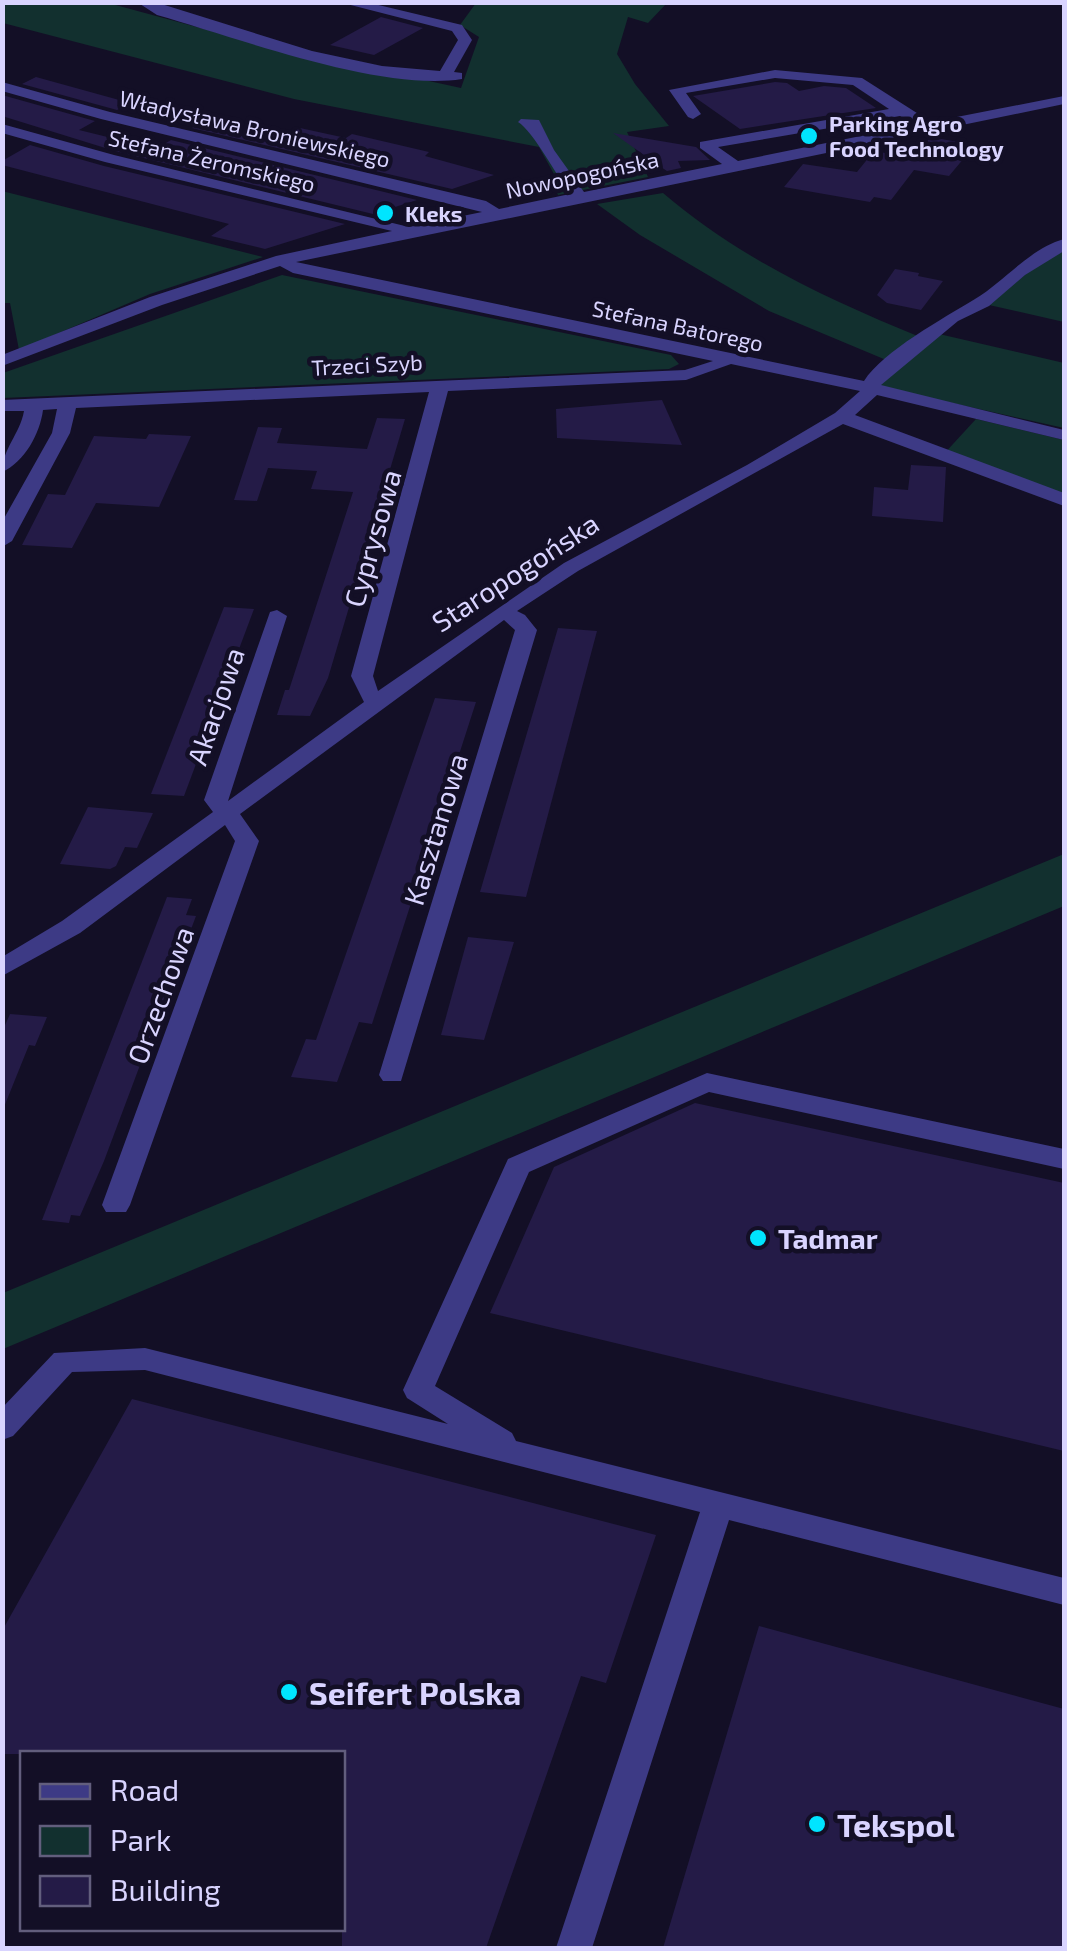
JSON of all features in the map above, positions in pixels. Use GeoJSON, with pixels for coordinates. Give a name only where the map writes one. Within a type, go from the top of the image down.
{"type":"FeatureCollection","features":[{"type":"Feature","properties":{"kind":"street"},"geometry":{"type":"LineString","coordinates":[[144,2],[162,12],[311,52],[408,74],[450,76],[466,40],[457,28],[346,2]]}},
{"type":"Feature","properties":{"kind":"street"},"geometry":{"type":"LineString","coordinates":[[693,114],[676,90],[775,74],[857,82],[928,128]]}},
{"type":"Feature","properties":{"kind":"street","name":"Władysława Broniewskiego"},"geometry":{"type":"LineString","coordinates":[[2,86],[106,116],[480,204],[496,214]]}},
{"type":"Feature","properties":{"kind":"street","name":"Nowopogońska"},"geometry":{"type":"LineString","coordinates":[[2,361],[156,300],[282,260],[412,230],[1064,100]]}},
{"type":"Feature","properties":{"kind":"street"},"geometry":{"type":"LineString","coordinates":[[735,166],[704,145],[902,110]]}},
{"type":"Feature","properties":{"kind":"street"},"geometry":{"type":"LineString","coordinates":[[526,122],[534,123],[546,150],[580,197]]}},
{"type":"Feature","properties":{"kind":"street","name":"Stefana Żeromskiego"},"geometry":{"type":"LineString","coordinates":[[4,129],[110,159],[412,230]]}},
{"type":"Feature","properties":{"kind":"street","name":"Staropogońska"},"geometry":{"type":"LineString","coordinates":[[2,968],[72,927],[502,612],[571,567],[842,417],[868,395],[874,378],[952,316],[983,302],[1018,272],[1064,244]]}},
{"type":"Feature","properties":{"kind":"street","name":"Stefana Batorego"},"geometry":{"type":"LineString","coordinates":[[282,260],[293,268],[870,388],[1064,435]]}},
{"type":"Feature","properties":{"kind":"street"},"geometry":{"type":"LineString","coordinates":[[597,356],[600,378]]}},
{"type":"Feature","properties":{"kind":"street","name":"Trzeci Szyb"},"geometry":{"type":"LineString","coordinates":[[2,406],[686,376],[729,358]]}},
{"type":"Feature","properties":{"kind":"street","name":"Cyprysowa"},"geometry":{"type":"LineString","coordinates":[[376,701],[368,694],[362,676],[439,399],[438,386]]}},
{"type":"Feature","properties":{"kind":"street"},"geometry":{"type":"LineString","coordinates":[[2,541],[61,433],[68,403]]}},
{"type":"Feature","properties":{"kind":"street"},"geometry":{"type":"LineString","coordinates":[[2,466],[25,443],[33,426],[34,404]]}},
{"type":"Feature","properties":{"kind":"street"},"geometry":{"type":"LineString","coordinates":[[842,417],[1064,500]]}},
{"type":"Feature","properties":{"kind":"street","name":"Kasztanowa"},"geometry":{"type":"LineString","coordinates":[[392,1075],[526,630],[518,619],[502,612]]}},
{"type":"Feature","properties":{"kind":"street","name":"Akacjowa"},"geometry":{"type":"LineString","coordinates":[[223,813],[214,800],[278,616]]}},
{"type":"Feature","properties":{"kind":"street","name":"Orzechowa"},"geometry":{"type":"LineString","coordinates":[[116,1205],[247,841],[241,828],[223,813]]}},
{"type":"Feature","properties":{"kind":"street"},"geometry":{"type":"LineString","coordinates":[[524,1456],[418,1390],[518,1166],[706,1082],[1064,1159]]}},
{"type":"Feature","properties":{"kind":"street"},"geometry":{"type":"LineString","coordinates":[[2,1428],[64,1361],[145,1359],[1064,1592]]}},
{"type":"Feature","properties":{"kind":"street"},"geometry":{"type":"LineString","coordinates":[[574,1948],[718,1506]]}},
{"type":"Feature","properties":{"kind":"green space"},"geometry":{"type":"Polygon","coordinates":[[[2,3],[108,3],[263,45],[461,88],[479,37],[460,25],[476,3],[667,3],[648,23],[628,17],[617,54],[669,126],[627,132],[648,177],[558,195],[552,181],[554,174],[539,147],[294,99],[3,23],[2,3]]]}},
{"type":"Feature","properties":{"kind":"green space"},"geometry":{"type":"Polygon","coordinates":[[[2,191],[263,257],[150,294],[19,350],[10,303],[3,303],[2,191]]]}},
{"type":"Feature","properties":{"kind":"green space"},"geometry":{"type":"Polygon","coordinates":[[[663,193],[753,257],[885,323],[920,337],[926,331],[1064,363],[1064,428],[863,383],[891,362],[769,311],[640,235],[597,204],[663,193]]]}},
{"type":"Feature","properties":{"kind":"green space"},"geometry":{"type":"Polygon","coordinates":[[[1064,249],[1064,322],[989,305],[1027,273],[1064,249]]]}},
{"type":"Feature","properties":{"kind":"green space"},"geometry":{"type":"Polygon","coordinates":[[[282,275],[671,355],[679,364],[669,369],[3,398],[3,373],[282,275]]]}},
{"type":"Feature","properties":{"kind":"green space"},"geometry":{"type":"Polygon","coordinates":[[[976,419],[1064,440],[1064,500],[942,456],[976,419]]]}},
{"type":"Feature","properties":{"kind":"green space"},"geometry":{"type":"Polygon","coordinates":[[[1064,854],[1064,906],[3,1349],[3,1293],[1064,854]]]}},
{"type":"Feature","properties":{"kind":"building"},"geometry":{"type":"Polygon","coordinates":[[[381,17],[423,28],[374,55],[330,45],[381,17]]]}},
{"type":"Feature","properties":{"kind":"building"},"geometry":{"type":"Polygon","coordinates":[[[36,77],[130,103],[117,110],[22,84],[36,77]]]}},
{"type":"Feature","properties":{"kind":"building"},"geometry":{"type":"Polygon","coordinates":[[[787,83],[799,91],[824,86],[846,88],[876,108],[740,129],[693,96],[787,83]]]}},
{"type":"Feature","properties":{"kind":"building"},"geometry":{"type":"Polygon","coordinates":[[[2,95],[95,121],[79,130],[156,149],[171,140],[417,200],[373,214],[115,151],[2,116],[2,95]]]}},
{"type":"Feature","properties":{"kind":"building"},"geometry":{"type":"Polygon","coordinates":[[[209,118],[287,136],[300,128],[346,138],[352,134],[429,152],[425,156],[494,175],[452,189],[192,128],[209,118]]]}},
{"type":"Feature","properties":{"kind":"building"},"geometry":{"type":"Polygon","coordinates":[[[613,133],[696,147],[710,160],[678,161],[681,168],[667,171],[648,163],[644,155],[613,133]]]}},
{"type":"Feature","properties":{"kind":"building"},"geometry":{"type":"Polygon","coordinates":[[[930,137],[975,145],[949,176],[914,170],[891,200],[874,197],[870,202],[784,187],[803,164],[857,172],[874,151],[914,158],[930,137]]]}},
{"type":"Feature","properties":{"kind":"building"},"geometry":{"type":"Polygon","coordinates":[[[30,145],[345,224],[265,249],[211,236],[229,224],[2,165],[2,161],[30,145]]]}},
{"type":"Feature","properties":{"kind":"building"},"geometry":{"type":"Polygon","coordinates":[[[895,269],[943,281],[921,310],[887,303],[877,295],[895,269]]]}},
{"type":"Feature","properties":{"kind":"building"},"geometry":{"type":"Polygon","coordinates":[[[662,400],[682,445],[557,438],[556,409],[662,400]]]}},
{"type":"Feature","properties":{"kind":"building"},"geometry":{"type":"Polygon","coordinates":[[[377,418],[405,419],[328,678],[310,716],[277,715],[285,690],[289,690],[353,492],[311,489],[317,471],[268,468],[257,501],[234,500],[258,427],[282,428],[277,443],[367,449],[377,418]]]}},
{"type":"Feature","properties":{"kind":"building"},"geometry":{"type":"Polygon","coordinates":[[[149,434],[191,436],[159,507],[96,503],[72,548],[22,545],[48,494],[65,495],[94,436],[146,439],[149,434]]]}},
{"type":"Feature","properties":{"kind":"building"},"geometry":{"type":"Polygon","coordinates":[[[911,465],[946,467],[943,522],[872,516],[874,487],[908,490],[911,465]]]}},
{"type":"Feature","properties":{"kind":"building"},"geometry":{"type":"Polygon","coordinates":[[[224,607],[254,609],[184,796],[151,794],[224,607]]]}},
{"type":"Feature","properties":{"kind":"building"},"geometry":{"type":"Polygon","coordinates":[[[558,628],[597,631],[526,897],[480,892],[558,628]]]}},
{"type":"Feature","properties":{"kind":"building"},"geometry":{"type":"Polygon","coordinates":[[[435,698],[476,702],[372,1024],[359,1022],[337,1082],[291,1077],[306,1039],[316,1040],[435,698]]]}},
{"type":"Feature","properties":{"kind":"building"},"geometry":{"type":"Polygon","coordinates":[[[88,807],[153,813],[137,848],[125,847],[116,866],[110,869],[60,864],[88,807]]]}},
{"type":"Feature","properties":{"kind":"building"},"geometry":{"type":"Polygon","coordinates":[[[167,897],[192,899],[186,915],[196,916],[104,1161],[80,1216],[71,1215],[69,1223],[42,1220],[167,897]]]}},
{"type":"Feature","properties":{"kind":"building"},"geometry":{"type":"Polygon","coordinates":[[[468,937],[514,942],[484,1040],[441,1035],[468,937]]]}},
{"type":"Feature","properties":{"kind":"building"},"geometry":{"type":"Polygon","coordinates":[[[10,1014],[47,1017],[35,1046],[29,1045],[4,1107],[2,1032],[10,1014]]]}},
{"type":"Feature","properties":{"kind":"building"},"geometry":{"type":"Polygon","coordinates":[[[695,1103],[1064,1183],[1064,1451],[490,1313],[554,1167],[695,1103]]]}},
{"type":"Feature","properties":{"kind":"building","name":"Seifert Polska"},"geometry":{"type":"Polygon","coordinates":[[[132,1399],[656,1535],[606,1683],[581,1676],[486,1948],[342,1948],[345,1751],[2,1754],[2,1631],[132,1399]]]}},
{"type":"Feature","properties":{"kind":"building"},"geometry":{"type":"Polygon","coordinates":[[[759,1626],[1064,1709],[1064,1948],[663,1948],[759,1626]]]}},
{"type":"Feature","properties":{"kind":"place","name":"Parking Agro Food Technology"},"geometry":{"type":"Point","coordinates":[809,136]}},
{"type":"Feature","properties":{"kind":"place","name":"Kleks"},"geometry":{"type":"Point","coordinates":[385,213]}},
{"type":"Feature","properties":{"kind":"place","name":"Tadmar"},"geometry":{"type":"Point","coordinates":[758,1238]}},
{"type":"Feature","properties":{"kind":"place","name":"Seifert Polska"},"geometry":{"type":"Point","coordinates":[289,1692]}},
{"type":"Feature","properties":{"kind":"place","name":"Tekspol"},"geometry":{"type":"Point","coordinates":[817,1824]}}]}
